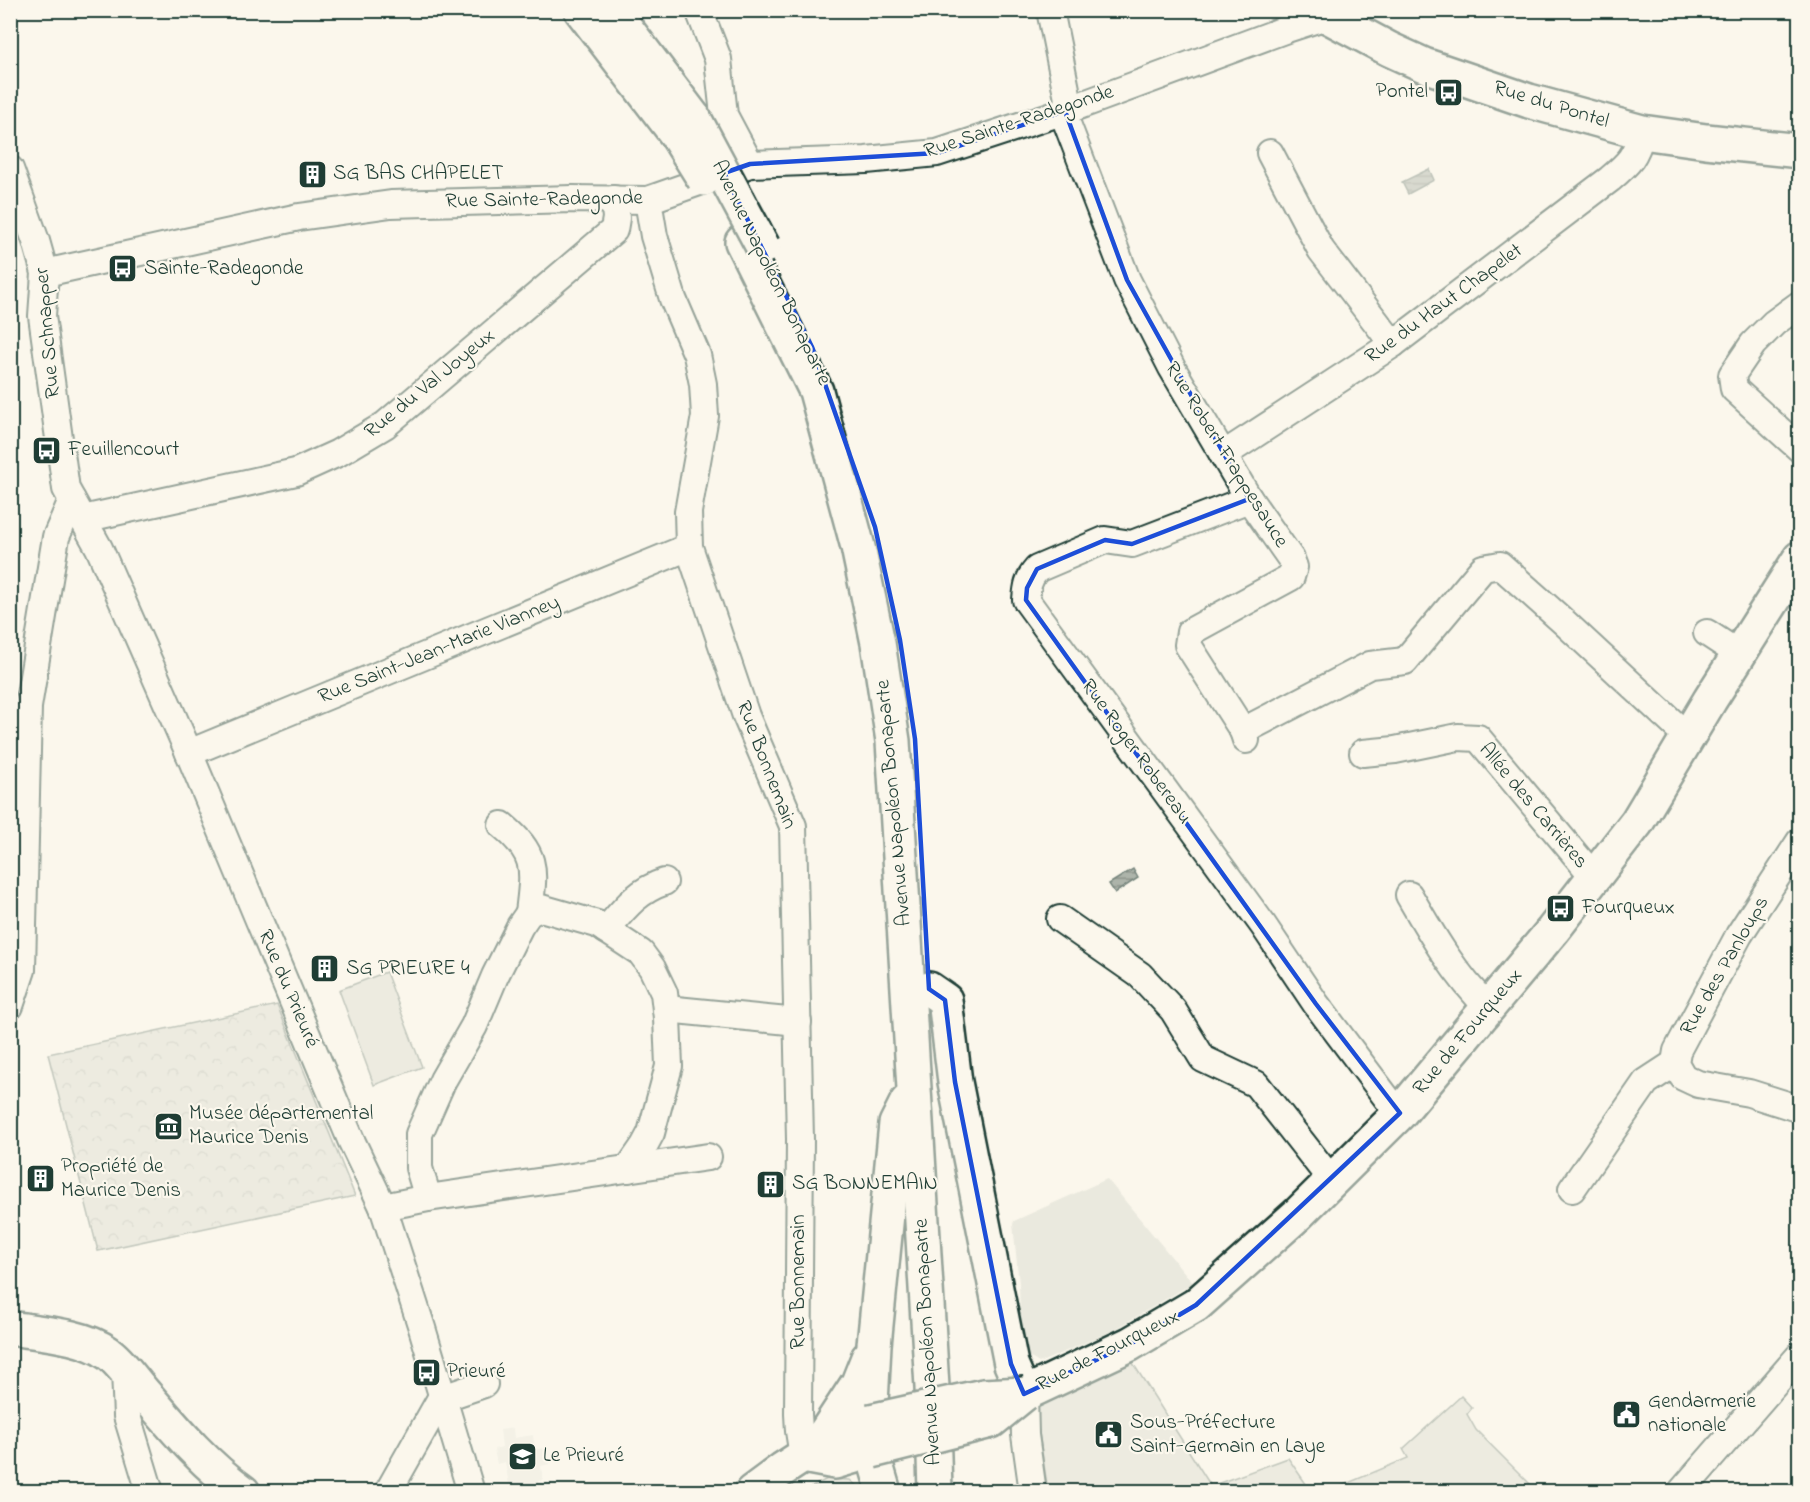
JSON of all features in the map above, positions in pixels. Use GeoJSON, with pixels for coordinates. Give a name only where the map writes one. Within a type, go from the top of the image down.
{"type":"FeatureCollection","features":[{"type":"Feature","properties":{"kind":"main road","name":"Avenue Napoléon Bonaparte"},"geometry":{"type":"LineString","coordinates":[[581,10],[685,126]]}},
{"type":"Feature","properties":{"kind":"main road","name":"Avenue Napoléon Bonaparte"},"geometry":{"type":"LineString","coordinates":[[612,10],[685,126],[812,347],[850,445],[875,527],[900,640],[915,739],[948,1382],[956,1491]]}},
{"type":"Feature","properties":{"kind":"main road","name":"Rue du Pontel"},"geometry":{"type":"LineString","coordinates":[[1328,12],[1389,50],[1424,65],[1528,101],[1642,132],[1799,150]]}},
{"type":"Feature","properties":{"kind":"main road","name":"Avenue Napoléon Bonaparte"},"geometry":{"type":"LineString","coordinates":[[753,244],[816,391],[858,547],[878,643],[893,741],[932,1387],[935,1491]]}},
{"type":"Feature","properties":{"kind":"main road","name":"Rue de Fourqueux"},"geometry":{"type":"LineString","coordinates":[[752,1491],[814,1446],[871,1436],[983,1396],[1024,1394],[1130,1344],[1196,1305],[1297,1215],[1400,1113],[1553,930],[1637,822],[1710,700],[1800,558]]}},
{"type":"Feature","properties":{"kind":"main road"},"geometry":{"type":"LineString","coordinates":[[929,989],[945,1000],[956,1082],[1011,1364],[1024,1394]]}},
{"type":"Feature","properties":{"kind":"main road"},"geometry":{"type":"LineString","coordinates":[[884,1491],[871,1436],[874,1345],[896,1124],[914,1087]]}},
{"type":"Feature","properties":{"kind":"main road"},"geometry":{"type":"LineString","coordinates":[[10,1328],[90,1343],[109,1354],[191,1448],[229,1482],[243,1491]]}},
{"type":"Feature","properties":{"kind":"main road"},"geometry":{"type":"LineString","coordinates":[[814,1446],[858,1383],[874,1345]]}},
{"type":"Feature","properties":{"kind":"street"},"geometry":{"type":"LineString","coordinates":[[699,10],[718,59],[724,115],[750,165]]}},
{"type":"Feature","properties":{"kind":"street","name":"Rue Robert Frappesauce"},"geometry":{"type":"LineString","coordinates":[[1050,10],[1068,99],[1065,111],[1066,121],[1127,280],[1172,368],[1249,499],[1291,559],[1294,567],[1291,577],[1190,632],[1187,638],[1188,645],[1245,735],[1370,665],[1405,661],[1483,568],[1500,565],[1689,738]]}},
{"type":"Feature","properties":{"kind":"street","name":"Rue Sainte-Radegonde"},"geometry":{"type":"LineString","coordinates":[[45,273],[299,218],[391,204],[572,199],[648,200],[750,165],[866,160],[937,153],[1065,111],[1328,12]]}},
{"type":"Feature","properties":{"kind":"street","name":"Rue du Haut Chapelet"},"geometry":{"type":"LineString","coordinates":[[1223,455],[1393,345],[1610,179],[1631,161],[1642,132]]}},
{"type":"Feature","properties":{"kind":"street"},"geometry":{"type":"LineString","coordinates":[[1270,153],[1321,250],[1393,345]]}},
{"type":"Feature","properties":{"kind":"street","name":"Rue Schnapper"},"geometry":{"type":"LineString","coordinates":[[11,173],[45,273],[42,316],[66,489],[78,509]]}},
{"type":"Feature","properties":{"kind":"street","name":"Rue du Val Joyeux"},"geometry":{"type":"LineString","coordinates":[[78,509],[296,472],[338,453],[385,425],[614,230],[616,218],[614,199]]}},
{"type":"Feature","properties":{"kind":"street","name":"Rue Bonnemain"},"geometry":{"type":"LineString","coordinates":[[648,200],[654,236],[673,299],[697,355],[703,384],[705,416],[688,512],[689,547],[746,716],[793,826],[801,1138],[798,1414],[799,1431],[814,1446]]}},
{"type":"Feature","properties":{"kind":"street"},"geometry":{"type":"LineString","coordinates":[[1800,304],[1774,323],[1753,344],[1732,375],[1734,388],[1800,449]]}},
{"type":"Feature","properties":{"kind":"street","name":"Rue Roger Robereau"},"geometry":{"type":"LineString","coordinates":[[1249,499],[1132,544],[1105,540],[1036,569],[1030,576],[1026,600],[1263,925],[1316,1005],[1400,1113]]}},
{"type":"Feature","properties":{"kind":"street"},"geometry":{"type":"LineString","coordinates":[[10,1006],[22,970],[28,706],[56,537],[78,509]]}},
{"type":"Feature","properties":{"kind":"street","name":"Rue du Prieuré"},"geometry":{"type":"LineString","coordinates":[[78,509],[99,548],[189,753],[347,1129],[383,1207],[471,1491]]}},
{"type":"Feature","properties":{"kind":"street","name":"Rue Saint-Jean-Marie Vianney"},"geometry":{"type":"LineString","coordinates":[[189,753],[689,547]]}},
{"type":"Feature","properties":{"kind":"street"},"geometry":{"type":"LineString","coordinates":[[1707,633],[1739,654]]}},
{"type":"Feature","properties":{"kind":"street","name":"Allée des Carrières"},"geometry":{"type":"LineString","coordinates":[[1363,753],[1395,750],[1458,737],[1478,738],[1594,877]]}},
{"type":"Feature","properties":{"kind":"street"},"geometry":{"type":"LineString","coordinates":[[428,1198],[419,1168],[419,1134],[443,1080],[474,1026],[495,976],[529,913],[532,874],[530,855],[519,839],[502,825]]}},
{"type":"Feature","properties":{"kind":"street","name":"Rue des Panloups"},"geometry":{"type":"LineString","coordinates":[[1800,842],[1739,935],[1677,1051],[1675,1063],[1683,1077],[1698,1084],[1749,1093],[1800,1109]]}},
{"type":"Feature","properties":{"kind":"street"},"geometry":{"type":"LineString","coordinates":[[606,930],[637,895],[651,886],[664,882]]}},
{"type":"Feature","properties":{"kind":"street"},"geometry":{"type":"LineString","coordinates":[[1409,895],[1444,954],[1488,1008]]}},
{"type":"Feature","properties":{"kind":"street"},"geometry":{"type":"LineString","coordinates":[[529,913],[541,908],[597,924],[641,953],[652,968],[664,993],[669,1066],[651,1133],[628,1169]]}},
{"type":"Feature","properties":{"kind":"street"},"geometry":{"type":"LineString","coordinates":[[1060,919],[1140,975],[1173,1010],[1203,1059],[1256,1084],[1332,1181]]}},
{"type":"Feature","properties":{"kind":"street"},"geometry":{"type":"LineString","coordinates":[[666,1009],[798,1022]]}},
{"type":"Feature","properties":{"kind":"street","name":"Rue des Panloups"},"geometry":{"type":"LineString","coordinates":[[1572,1189],[1646,1082],[1675,1063]]}},
{"type":"Feature","properties":{"kind":"street"},"geometry":{"type":"LineString","coordinates":[[383,1207],[428,1198],[708,1157]]}},
{"type":"Feature","properties":{"kind":"street"},"geometry":{"type":"LineString","coordinates":[[1681,1491],[1800,1355]]}},
{"type":"Feature","properties":{"kind":"street"},"geometry":{"type":"LineString","coordinates":[[125,1372],[127,1416],[150,1491]]}},
{"type":"Feature","properties":{"kind":"street"},"geometry":{"type":"LineString","coordinates":[[388,1491],[442,1397],[484,1384]]}},
{"type":"Feature","properties":{"kind":"street"},"geometry":{"type":"LineString","coordinates":[[1024,1394],[1025,1435],[1033,1491]]}},
{"type":"Feature","properties":{"kind":"highlighted area"},"geometry":{"type":"Polygon","coordinates":[[[1065,111],[1127,280],[1249,499],[1132,544],[1105,540],[1037,569],[1027,588],[1026,600],[1316,1004],[1400,1113],[1196,1305],[1130,1344],[1024,1394],[1011,1364],[955,1082],[945,1000],[929,989],[915,739],[900,640],[875,527],[812,347],[724,173],[750,164],[937,153],[1065,111]]]}},
{"type":"Feature","properties":{"kind":"shaded area"},"geometry":{"type":"Polygon","coordinates":[[[1429,169],[1434,180],[1408,194],[1402,182],[1429,169]]]}},
{"type":"Feature","properties":{"kind":"shaded area"},"geometry":{"type":"Polygon","coordinates":[[[1133,869],[1138,878],[1115,893],[1109,884],[1133,869]]]}},
{"type":"Feature","properties":{"kind":"shaded area"},"geometry":{"type":"Polygon","coordinates":[[[1107,1179],[1193,1283],[1114,1330],[1039,1363],[1021,1352],[1014,1221],[1107,1179]]]}},
{"type":"Feature","properties":{"kind":"shaded area","name":"Le Prieuré"},"geometry":{"type":"Polygon","coordinates":[[[513,1428],[514,1438],[533,1435],[535,1449],[548,1448],[550,1464],[541,1466],[543,1480],[538,1481],[539,1490],[517,1491],[515,1484],[509,1485],[505,1462],[497,1464],[494,1449],[502,1447],[500,1430],[513,1428]]]}},
{"type":"Feature","properties":{"kind":"green space"},"geometry":{"type":"Polygon","coordinates":[[[386,972],[422,1067],[374,1085],[339,990],[386,972]]]}},
{"type":"Feature","properties":{"kind":"green space","name":"Musée départemental Maurice Denis"},"geometry":{"type":"Polygon","coordinates":[[[277,1005],[355,1196],[98,1251],[48,1054],[277,1005]]]}},
{"type":"Feature","properties":{"kind":"green space","name":"Sous-Préfecture Saint-Germain en Laye"},"geometry":{"type":"Polygon","coordinates":[[[1129,1357],[1211,1486],[1288,1458],[1311,1491],[1048,1491],[1036,1413],[1043,1394],[1129,1357]]]}},
{"type":"Feature","properties":{"kind":"green space","name":"Sous-Préfecture Saint-Germain en Laye"},"geometry":{"type":"Polygon","coordinates":[[[1461,1396],[1472,1408],[1467,1414],[1476,1430],[1537,1491],[1329,1491],[1408,1458],[1403,1449],[1461,1396]]]}},
{"type":"Feature","properties":{"kind":"green space"},"geometry":{"type":"Polygon","coordinates":[[[827,1479],[850,1480],[862,1491],[804,1491],[827,1479]]]}},
{"type":"Feature","properties":{"kind":"place","name":"Pontel"},"geometry":{"type":"Point","coordinates":[1449,92]}},
{"type":"Feature","properties":{"kind":"place","name":"SG BAS CHAPELET"},"geometry":{"type":"Point","coordinates":[312,174]}},
{"type":"Feature","properties":{"kind":"place","name":"Sainte-Radegonde"},"geometry":{"type":"Point","coordinates":[123,269]}},
{"type":"Feature","properties":{"kind":"place","name":"Feuillencourt"},"geometry":{"type":"Point","coordinates":[47,450]}},
{"type":"Feature","properties":{"kind":"place","name":"Fourqueux"},"geometry":{"type":"Point","coordinates":[1561,908]}},
{"type":"Feature","properties":{"kind":"place","name":"SG PRIEURE 4"},"geometry":{"type":"Point","coordinates":[325,969]}},
{"type":"Feature","properties":{"kind":"place","name":"Musée départemental Maurice Denis"},"geometry":{"type":"Point","coordinates":[168,1126]}},
{"type":"Feature","properties":{"kind":"place","name":"Propriété de Maurice Denis"},"geometry":{"type":"Point","coordinates":[40,1179]}},
{"type":"Feature","properties":{"kind":"place","name":"SG BONNEMAIN"},"geometry":{"type":"Point","coordinates":[771,1184]}},
{"type":"Feature","properties":{"kind":"place","name":"Prieuré"},"geometry":{"type":"Point","coordinates":[426,1372]}},
{"type":"Feature","properties":{"kind":"place","name":"Gendarmerie nationale"},"geometry":{"type":"Point","coordinates":[1627,1414]}},
{"type":"Feature","properties":{"kind":"place","name":"Sous-Préfecture Saint-Germain en Laye"},"geometry":{"type":"Point","coordinates":[1109,1435]}},
{"type":"Feature","properties":{"kind":"place","name":"Le Prieuré"},"geometry":{"type":"Point","coordinates":[522,1456]}}]}
